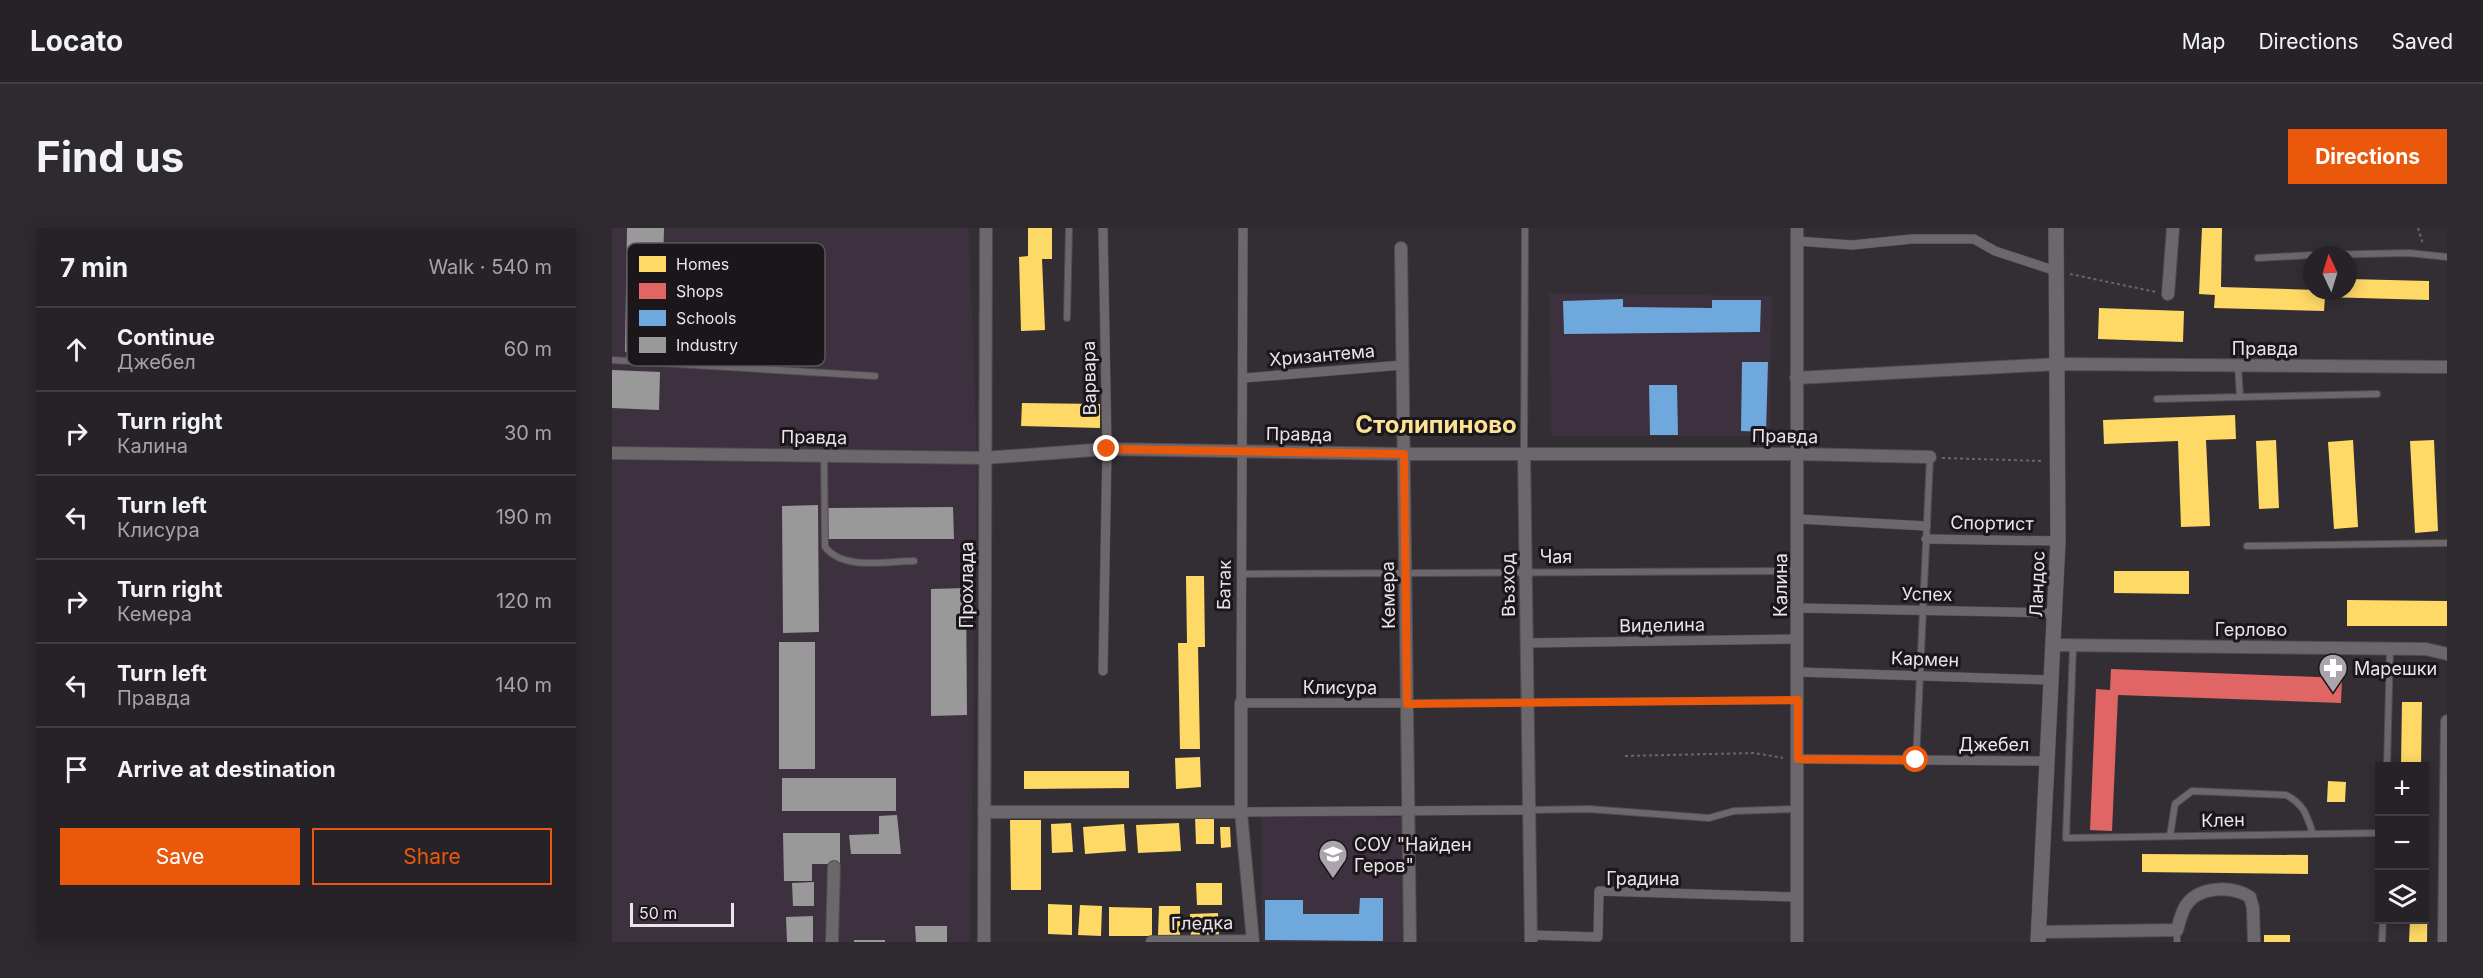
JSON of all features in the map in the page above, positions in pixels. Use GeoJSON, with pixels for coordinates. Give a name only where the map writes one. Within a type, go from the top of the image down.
{"type":"FeatureCollection","features":[{"type":"Feature","properties":{"kind":"street","name":"Прохлада"},"geometry":{"type":"LineString","coordinates":[[984,942],[986,228]]}},
{"type":"Feature","properties":{"kind":"street","name":"Варвара"},"geometry":{"type":"LineString","coordinates":[[1103,671],[1107,449],[1104,228]]}},
{"type":"Feature","properties":{"kind":"street","name":"Батак"},"geometry":{"type":"LineString","coordinates":[[1243,228],[1241,812],[1253,941]]}},
{"type":"Feature","properties":{"kind":"street","name":"Ландос"},"geometry":{"type":"LineString","coordinates":[[2038,937],[2058,541],[2056,228]]}},
{"type":"Feature","properties":{"kind":"street"},"geometry":{"type":"LineString","coordinates":[[2168,294],[2173,228]]}},
{"type":"Feature","properties":{"kind":"street"},"geometry":{"type":"LineString","coordinates":[[1797,234],[1852,245],[1912,239],[1974,239],[1995,251],[2056,271]]}},
{"type":"Feature","properties":{"kind":"street","name":"Калина"},"geometry":{"type":"LineString","coordinates":[[1797,234],[1797,942]]}},
{"type":"Feature","properties":{"kind":"street","name":"Кемера"},"geometry":{"type":"LineString","coordinates":[[1401,249],[1410,942]]}},
{"type":"Feature","properties":{"kind":"street","name":"Правда"},"geometry":{"type":"LineString","coordinates":[[1796,378],[2058,364],[2447,367]]}},
{"type":"Feature","properties":{"kind":"street","name":"Хризантема"},"geometry":{"type":"LineString","coordinates":[[1244,378],[1403,365]]}},
{"type":"Feature","properties":{"kind":"street","name":"Правда"},"geometry":{"type":"LineString","coordinates":[[612,453],[824,454],[984,458],[1107,449],[1404,454],[1798,454],[1930,457]]}},
{"type":"Feature","properties":{"kind":"street","name":"Възход"},"geometry":{"type":"LineString","coordinates":[[1524,453],[1531,939]]}},
{"type":"Feature","properties":{"kind":"street","name":"Спортист"},"geometry":{"type":"LineString","coordinates":[[1798,519],[1926,526]]}},
{"type":"Feature","properties":{"kind":"street","name":"Спортист"},"geometry":{"type":"LineString","coordinates":[[1926,539],[2058,541]]}},
{"type":"Feature","properties":{"kind":"street","name":"Успех"},"geometry":{"type":"LineString","coordinates":[[1798,608],[2055,613]]}},
{"type":"Feature","properties":{"kind":"street","name":"Виделина"},"geometry":{"type":"LineString","coordinates":[[1527,643],[1798,639]]}},
{"type":"Feature","properties":{"kind":"street","name":"Герлово"},"geometry":{"type":"LineString","coordinates":[[2054,645],[2426,648],[2447,654]]}},
{"type":"Feature","properties":{"kind":"street","name":"Кармен"},"geometry":{"type":"LineString","coordinates":[[1798,672],[2052,680]]}},
{"type":"Feature","properties":{"kind":"street","name":"Клисура"},"geometry":{"type":"LineString","coordinates":[[1241,703],[1407,704]]}},
{"type":"Feature","properties":{"kind":"street"},"geometry":{"type":"LineString","coordinates":[[2444,942],[2447,721]]}},
{"type":"Feature","properties":{"kind":"street","name":"Джебел"},"geometry":{"type":"LineString","coordinates":[[1798,759],[2047,761]]}},
{"type":"Feature","properties":{"kind":"street"},"geometry":{"type":"LineString","coordinates":[[984,812],[1529,810]]}},
{"type":"Feature","properties":{"kind":"street"},"geometry":{"type":"LineString","coordinates":[[832,942],[834,867]]}},
{"type":"Feature","properties":{"kind":"street"},"geometry":{"type":"LineString","coordinates":[[2038,937],[2177,936],[2186,905],[2199,895],[2217,889],[2239,890],[2250,897],[2253,908],[2254,942]]}},
{"type":"Feature","properties":{"kind":"street","name":"Градина"},"geometry":{"type":"LineString","coordinates":[[1531,939],[1598,937],[1599,891],[1797,897]]}},
{"type":"Feature","properties":{"kind":"street","name":"Гледка"},"geometry":{"type":"LineString","coordinates":[[1152,942],[1253,941]]}},
{"type":"Feature","properties":{"kind":"lane"},"geometry":{"type":"LineString","coordinates":[[1067,318],[1069,228]]}},
{"type":"Feature","properties":{"kind":"lane","name":"Възход"},"geometry":{"type":"LineString","coordinates":[[1524,453],[1525,228]]}},
{"type":"Feature","properties":{"kind":"lane"},"geometry":{"type":"LineString","coordinates":[[2357,255],[2447,257]]}},
{"type":"Feature","properties":{"kind":"lane"},"geometry":{"type":"LineString","coordinates":[[2258,258],[2303,256]]}},
{"type":"Feature","properties":{"kind":"lane"},"geometry":{"type":"LineString","coordinates":[[612,360],[627,361]]}},
{"type":"Feature","properties":{"kind":"lane"},"geometry":{"type":"LineString","coordinates":[[2238,365],[2240,397]]}},
{"type":"Feature","properties":{"kind":"lane"},"geometry":{"type":"LineString","coordinates":[[711,366],[875,376]]}},
{"type":"Feature","properties":{"kind":"lane"},"geometry":{"type":"LineString","coordinates":[[2157,399],[2377,394]]}},
{"type":"Feature","properties":{"kind":"lane"},"geometry":{"type":"LineString","coordinates":[[824,454],[825,547],[832,557],[845,561],[914,561]]}},
{"type":"Feature","properties":{"kind":"lane"},"geometry":{"type":"LineString","coordinates":[[1916,760],[1930,457]]}},
{"type":"Feature","properties":{"kind":"lane"},"geometry":{"type":"LineString","coordinates":[[2247,546],[2447,543]]}},
{"type":"Feature","properties":{"kind":"lane","name":"Чая"},"geometry":{"type":"LineString","coordinates":[[1242,574],[1798,571]]}},
{"type":"Feature","properties":{"kind":"lane","name":"Клен"},"geometry":{"type":"LineString","coordinates":[[2073,646],[2066,838],[2375,833]]}},
{"type":"Feature","properties":{"kind":"lane"},"geometry":{"type":"LineString","coordinates":[[2387,762],[2390,648]]}},
{"type":"Feature","properties":{"kind":"lane","name":"Клисура"},"geometry":{"type":"LineString","coordinates":[[1407,704],[1798,700]]}},
{"type":"Feature","properties":{"kind":"lane"},"geometry":{"type":"LineString","coordinates":[[2170,836],[2175,804],[2192,791],[2286,795],[2298,801],[2306,811],[2313,834]]}},
{"type":"Feature","properties":{"kind":"lane"},"geometry":{"type":"LineString","coordinates":[[1529,810],[1589,808],[1709,818],[1734,811],[1797,809]]}},
{"type":"Feature","properties":{"kind":"lane"},"geometry":{"type":"LineString","coordinates":[[2382,942],[2383,924]]}},
{"type":"Feature","properties":{"kind":"path"},"geometry":{"type":"LineString","coordinates":[[2418,228],[2426,255]]}},
{"type":"Feature","properties":{"kind":"path"},"geometry":{"type":"LineString","coordinates":[[2056,271],[2168,294]]}},
{"type":"Feature","properties":{"kind":"path"},"geometry":{"type":"LineString","coordinates":[[1930,457],[2058,461]]}},
{"type":"Feature","properties":{"kind":"path"},"geometry":{"type":"LineString","coordinates":[[1625,756],[1754,753],[1798,759]]}},
{"type":"Feature","properties":{"kind":"shaded area"},"geometry":{"type":"Polygon","coordinates":[[[612,228],[969,228],[977,462],[970,942],[612,942],[612,228]]]}},
{"type":"Feature","properties":{"kind":"shaded area"},"geometry":{"type":"Polygon","coordinates":[[[1549,293],[1772,296],[1770,436],[1551,436],[1549,293]]]}},
{"type":"Feature","properties":{"kind":"shaded area","name":"СОУ \"Найден Геров\""},"geometry":{"type":"Polygon","coordinates":[[[1261,814],[1402,817],[1405,942],[1262,942],[1261,814]]]}},
{"type":"Feature","properties":{"kind":"building: Homes"},"geometry":{"type":"Polygon","coordinates":[[[1028,228],[1052,228],[1052,259],[1042,259],[1045,330],[1021,331],[1019,257],[1028,256],[1028,228]]]}},
{"type":"Feature","properties":{"kind":"building: Homes"},"geometry":{"type":"Polygon","coordinates":[[[2202,228],[2222,228],[2221,287],[2303,290],[2303,300],[2325,300],[2324,311],[2214,308],[2215,295],[2199,294],[2202,228]]]}},
{"type":"Feature","properties":{"kind":"building: Homes"},"geometry":{"type":"Polygon","coordinates":[[[2357,279],[2429,281],[2429,300],[2357,298],[2357,279]]]}},
{"type":"Feature","properties":{"kind":"building: Homes"},"geometry":{"type":"Polygon","coordinates":[[[2099,308],[2184,311],[2183,342],[2098,339],[2099,308]]]}},
{"type":"Feature","properties":{"kind":"building: Homes"},"geometry":{"type":"Polygon","coordinates":[[[1022,403],[1100,404],[1100,428],[1021,426],[1022,403]]]}},
{"type":"Feature","properties":{"kind":"building: Homes"},"geometry":{"type":"Polygon","coordinates":[[[2235,415],[2236,439],[2206,440],[2210,526],[2181,527],[2178,441],[2104,444],[2103,420],[2235,415]]]}},
{"type":"Feature","properties":{"kind":"building: Homes"},"geometry":{"type":"Polygon","coordinates":[[[2276,440],[2279,508],[2259,509],[2256,441],[2276,440]]]}},
{"type":"Feature","properties":{"kind":"building: Homes"},"geometry":{"type":"Polygon","coordinates":[[[2353,440],[2358,527],[2334,529],[2328,442],[2353,440]]]}},
{"type":"Feature","properties":{"kind":"building: Homes"},"geometry":{"type":"Polygon","coordinates":[[[2434,440],[2438,531],[2415,533],[2410,441],[2434,440]]]}},
{"type":"Feature","properties":{"kind":"building: Homes"},"geometry":{"type":"Polygon","coordinates":[[[2114,571],[2189,571],[2189,594],[2114,593],[2114,571]]]}},
{"type":"Feature","properties":{"kind":"building: Homes"},"geometry":{"type":"Polygon","coordinates":[[[1186,576],[1204,576],[1205,647],[1198,647],[1200,749],[1180,749],[1178,643],[1187,643],[1186,576]]]}},
{"type":"Feature","properties":{"kind":"building: Homes"},"geometry":{"type":"Polygon","coordinates":[[[2347,600],[2447,601],[2447,626],[2347,626],[2347,600]]]}},
{"type":"Feature","properties":{"kind":"building: Homes"},"geometry":{"type":"Polygon","coordinates":[[[2402,702],[2422,702],[2421,762],[2401,762],[2402,702]]]}},
{"type":"Feature","properties":{"kind":"building: Homes"},"geometry":{"type":"Polygon","coordinates":[[[1200,757],[1201,787],[1176,789],[1175,758],[1200,757]]]}},
{"type":"Feature","properties":{"kind":"building: Homes"},"geometry":{"type":"Polygon","coordinates":[[[1024,771],[1129,771],[1129,788],[1024,789],[1024,771]]]}},
{"type":"Feature","properties":{"kind":"building: Homes"},"geometry":{"type":"Polygon","coordinates":[[[2328,781],[2346,782],[2345,802],[2327,802],[2328,781]]]}},
{"type":"Feature","properties":{"kind":"building: Homes"},"geometry":{"type":"Polygon","coordinates":[[[1195,816],[1214,816],[1214,844],[1196,844],[1195,816]]]}},
{"type":"Feature","properties":{"kind":"building: Homes"},"geometry":{"type":"Polygon","coordinates":[[[1010,820],[1041,820],[1041,890],[1011,890],[1010,820]]]}},
{"type":"Feature","properties":{"kind":"building: Homes"},"geometry":{"type":"Polygon","coordinates":[[[1071,823],[1073,852],[1052,853],[1051,824],[1071,823]]]}},
{"type":"Feature","properties":{"kind":"building: Homes"},"geometry":{"type":"Polygon","coordinates":[[[1179,823],[1181,851],[1138,853],[1136,825],[1179,823]]]}},
{"type":"Feature","properties":{"kind":"building: Homes"},"geometry":{"type":"Polygon","coordinates":[[[1124,824],[1126,851],[1085,854],[1083,827],[1124,824]]]}},
{"type":"Feature","properties":{"kind":"building: Homes"},"geometry":{"type":"Polygon","coordinates":[[[1220,827],[1230,827],[1231,847],[1221,848],[1220,827]]]}},
{"type":"Feature","properties":{"kind":"building: Homes"},"geometry":{"type":"Polygon","coordinates":[[[2142,854],[2308,855],[2308,874],[2142,872],[2142,854]]]}},
{"type":"Feature","properties":{"kind":"building: Homes"},"geometry":{"type":"Polygon","coordinates":[[[1196,883],[1222,883],[1222,905],[1197,905],[1196,883]]]}},
{"type":"Feature","properties":{"kind":"building: Homes"},"geometry":{"type":"Polygon","coordinates":[[[1048,904],[1072,905],[1072,935],[1048,934],[1048,904]]]}},
{"type":"Feature","properties":{"kind":"building: Homes"},"geometry":{"type":"Polygon","coordinates":[[[1080,905],[1102,906],[1101,936],[1078,935],[1080,905]]]}},
{"type":"Feature","properties":{"kind":"building: Homes"},"geometry":{"type":"Polygon","coordinates":[[[1159,906],[1180,906],[1180,935],[1158,935],[1159,906]]]}},
{"type":"Feature","properties":{"kind":"building: Homes"},"geometry":{"type":"Polygon","coordinates":[[[1109,907],[1152,908],[1152,936],[1109,936],[1109,907]]]}},
{"type":"Feature","properties":{"kind":"building: Homes"},"geometry":{"type":"Polygon","coordinates":[[[1218,913],[1219,936],[1191,937],[1190,914],[1218,913]]]}},
{"type":"Feature","properties":{"kind":"building: Homes"},"geometry":{"type":"Polygon","coordinates":[[[2410,924],[2427,924],[2427,942],[2409,942],[2410,924]]]}},
{"type":"Feature","properties":{"kind":"building: Homes"},"geometry":{"type":"Polygon","coordinates":[[[2264,935],[2290,935],[2290,942],[2264,942],[2264,935]]]}},
{"type":"Feature","properties":{"kind":"building: Shops"},"geometry":{"type":"Polygon","coordinates":[[[2111,669],[2342,678],[2341,703],[2118,695],[2112,831],[2090,830],[2096,689],[2110,690],[2111,669]]]}},
{"type":"Feature","properties":{"kind":"building: Schools"},"geometry":{"type":"Polygon","coordinates":[[[1623,299],[1623,307],[1712,308],[1712,300],[1761,300],[1760,332],[1564,334],[1563,301],[1623,299]]]}},
{"type":"Feature","properties":{"kind":"building: Schools"},"geometry":{"type":"Polygon","coordinates":[[[1742,362],[1768,362],[1766,432],[1741,431],[1742,362]]]}},
{"type":"Feature","properties":{"kind":"building: Schools"},"geometry":{"type":"Polygon","coordinates":[[[1649,385],[1677,385],[1678,435],[1650,435],[1649,385]]]}},
{"type":"Feature","properties":{"kind":"building: Schools"},"geometry":{"type":"Polygon","coordinates":[[[1360,898],[1383,898],[1383,941],[1265,940],[1265,900],[1303,900],[1303,914],[1359,914],[1360,898]]]}},
{"type":"Feature","properties":{"kind":"building: Industry"},"geometry":{"type":"Polygon","coordinates":[[[627,228],[664,228],[664,243],[627,243],[627,352],[625,352],[627,228]]]}},
{"type":"Feature","properties":{"kind":"building: Industry"},"geometry":{"type":"Polygon","coordinates":[[[612,370],[660,372],[659,410],[612,408],[612,370]]]}},
{"type":"Feature","properties":{"kind":"building: Industry"},"geometry":{"type":"Polygon","coordinates":[[[818,505],[819,632],[783,633],[782,506],[818,505]]]}},
{"type":"Feature","properties":{"kind":"building: Industry"},"geometry":{"type":"Polygon","coordinates":[[[953,507],[954,539],[827,539],[827,508],[953,507]]]}},
{"type":"Feature","properties":{"kind":"building: Industry"},"geometry":{"type":"Polygon","coordinates":[[[966,588],[967,715],[931,716],[931,589],[966,588]]]}},
{"type":"Feature","properties":{"kind":"building: Industry"},"geometry":{"type":"Polygon","coordinates":[[[779,642],[815,642],[815,769],[779,769],[779,642]]]}},
{"type":"Feature","properties":{"kind":"building: Industry"},"geometry":{"type":"Polygon","coordinates":[[[782,778],[896,778],[896,811],[782,811],[782,778]]]}},
{"type":"Feature","properties":{"kind":"building: Industry"},"geometry":{"type":"Polygon","coordinates":[[[897,815],[901,854],[851,854],[849,835],[879,834],[879,816],[897,815]]]}},
{"type":"Feature","properties":{"kind":"building: Industry"},"geometry":{"type":"Polygon","coordinates":[[[783,833],[840,833],[840,864],[812,864],[812,881],[784,881],[783,833]]]}},
{"type":"Feature","properties":{"kind":"building: Industry"},"geometry":{"type":"Polygon","coordinates":[[[814,882],[814,906],[793,906],[792,883],[814,882]]]}},
{"type":"Feature","properties":{"kind":"building: Industry"},"geometry":{"type":"Polygon","coordinates":[[[813,916],[813,942],[787,942],[786,917],[813,916]]]}},
{"type":"Feature","properties":{"kind":"building: Industry"},"geometry":{"type":"Polygon","coordinates":[[[915,926],[947,926],[947,942],[916,942],[915,926]]]}},
{"type":"Feature","properties":{"kind":"building: Industry"},"geometry":{"type":"Polygon","coordinates":[[[854,940],[885,940],[885,942],[854,942],[854,940]]]}},
{"type":"Feature","properties":{"kind":"place","name":"Марешки"},"geometry":{"type":"Point","coordinates":[2333,694]}},
{"type":"Feature","properties":{"kind":"place","name":"СОУ \"Найден Геров\""},"geometry":{"type":"Point","coordinates":[1333,880]}},
{"type":"Feature","properties":{"kind":"district","name":"Столипиново"},"geometry":{"type":"Point","coordinates":[1436,424]}},
{"type":"Feature","properties":{"kind":"route"},"geometry":{"type":"LineString","coordinates":[[1107,449],[1404,454],[1407,704],[1798,700],[1798,759],[1916,760]]}}]}
